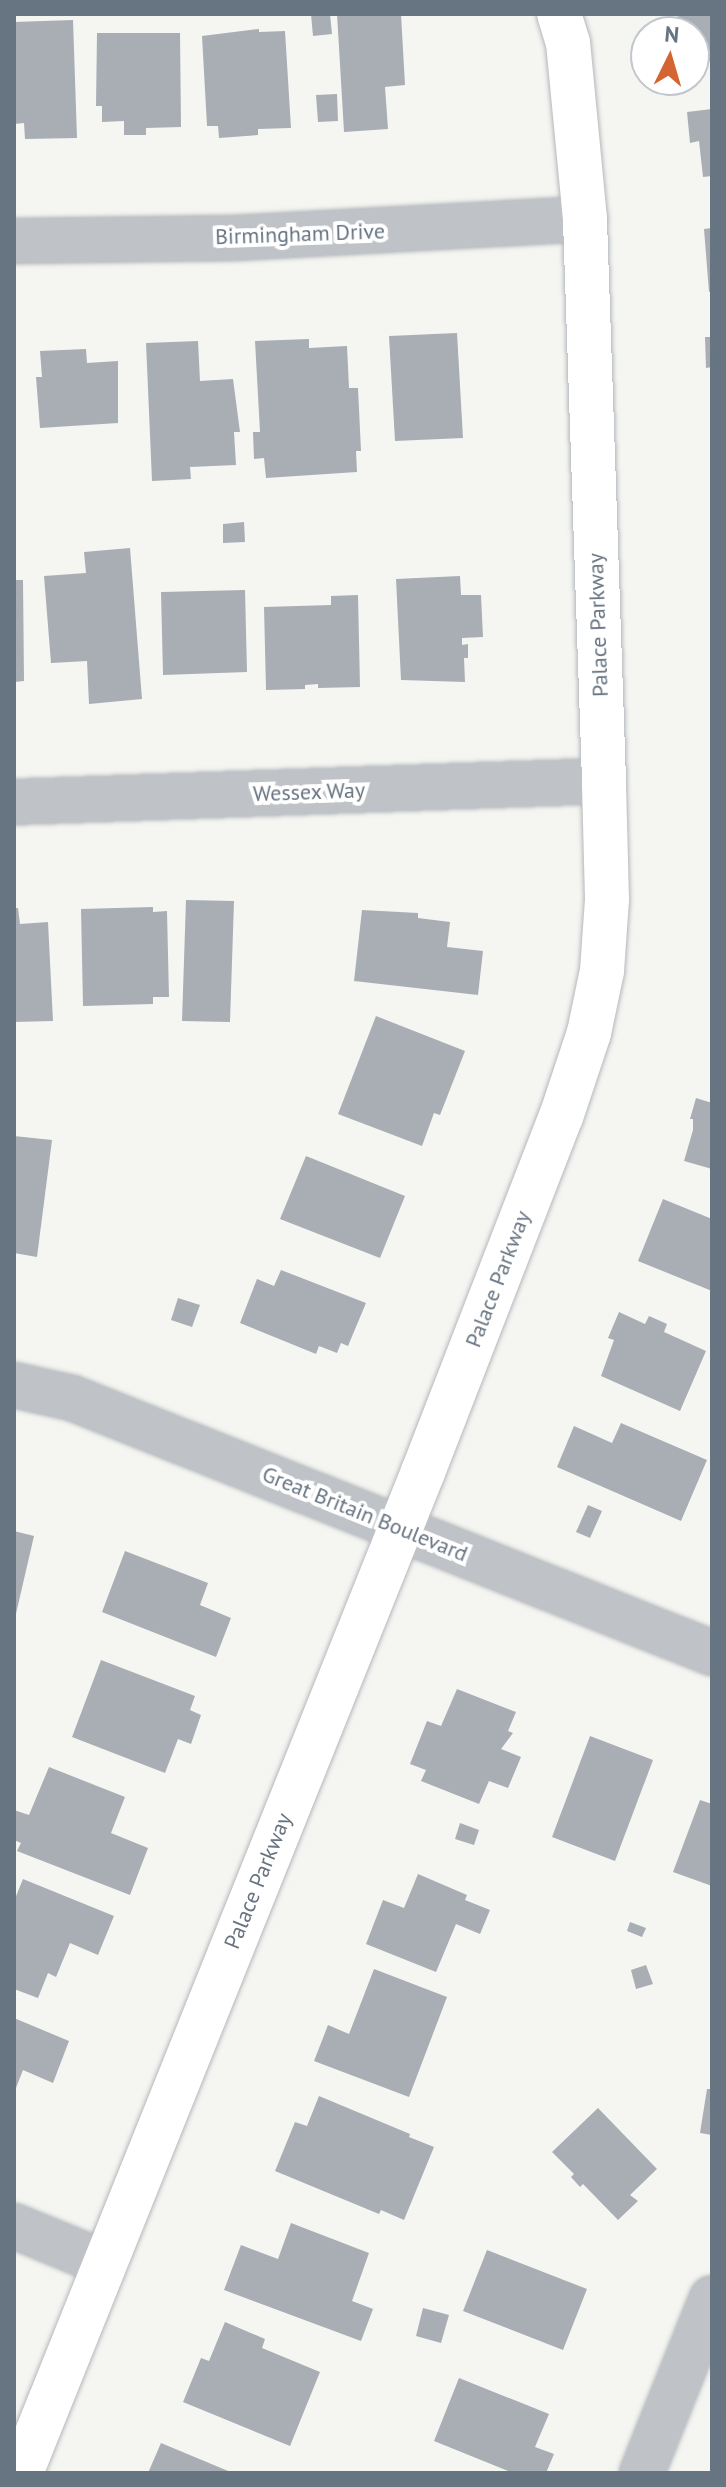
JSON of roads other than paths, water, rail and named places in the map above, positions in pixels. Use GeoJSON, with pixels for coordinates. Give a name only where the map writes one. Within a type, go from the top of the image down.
{"type":"FeatureCollection","features":[{"type":"Feature","properties":{"kind":"street","name":"Palace Parkway"},"geometry":{"type":"LineString","coordinates":[[21,2473],[402,1527],[555,1131],[589,1033],[602,971],[607,899],[604,781],[585,219],[568,43],[559,14]]}},
{"type":"Feature","properties":{"kind":"street","name":"Birmingham Drive"},"geometry":{"type":"LineString","coordinates":[[14,241],[235,238],[585,219]]}},
{"type":"Feature","properties":{"kind":"street","name":"Wessex Way"},"geometry":{"type":"LineString","coordinates":[[14,802],[604,781]]}},
{"type":"Feature","properties":{"kind":"street","name":"Great Britain Boulevard"},"geometry":{"type":"LineString","coordinates":[[14,1385],[72,1398],[712,1653]]}},
{"type":"Feature","properties":{"kind":"street"},"geometry":{"type":"LineString","coordinates":[[14,2226],[104,2263]]}},
{"type":"Feature","properties":{"kind":"street"},"geometry":{"type":"LineString","coordinates":[[642,2473],[712,2298]]}}]}
